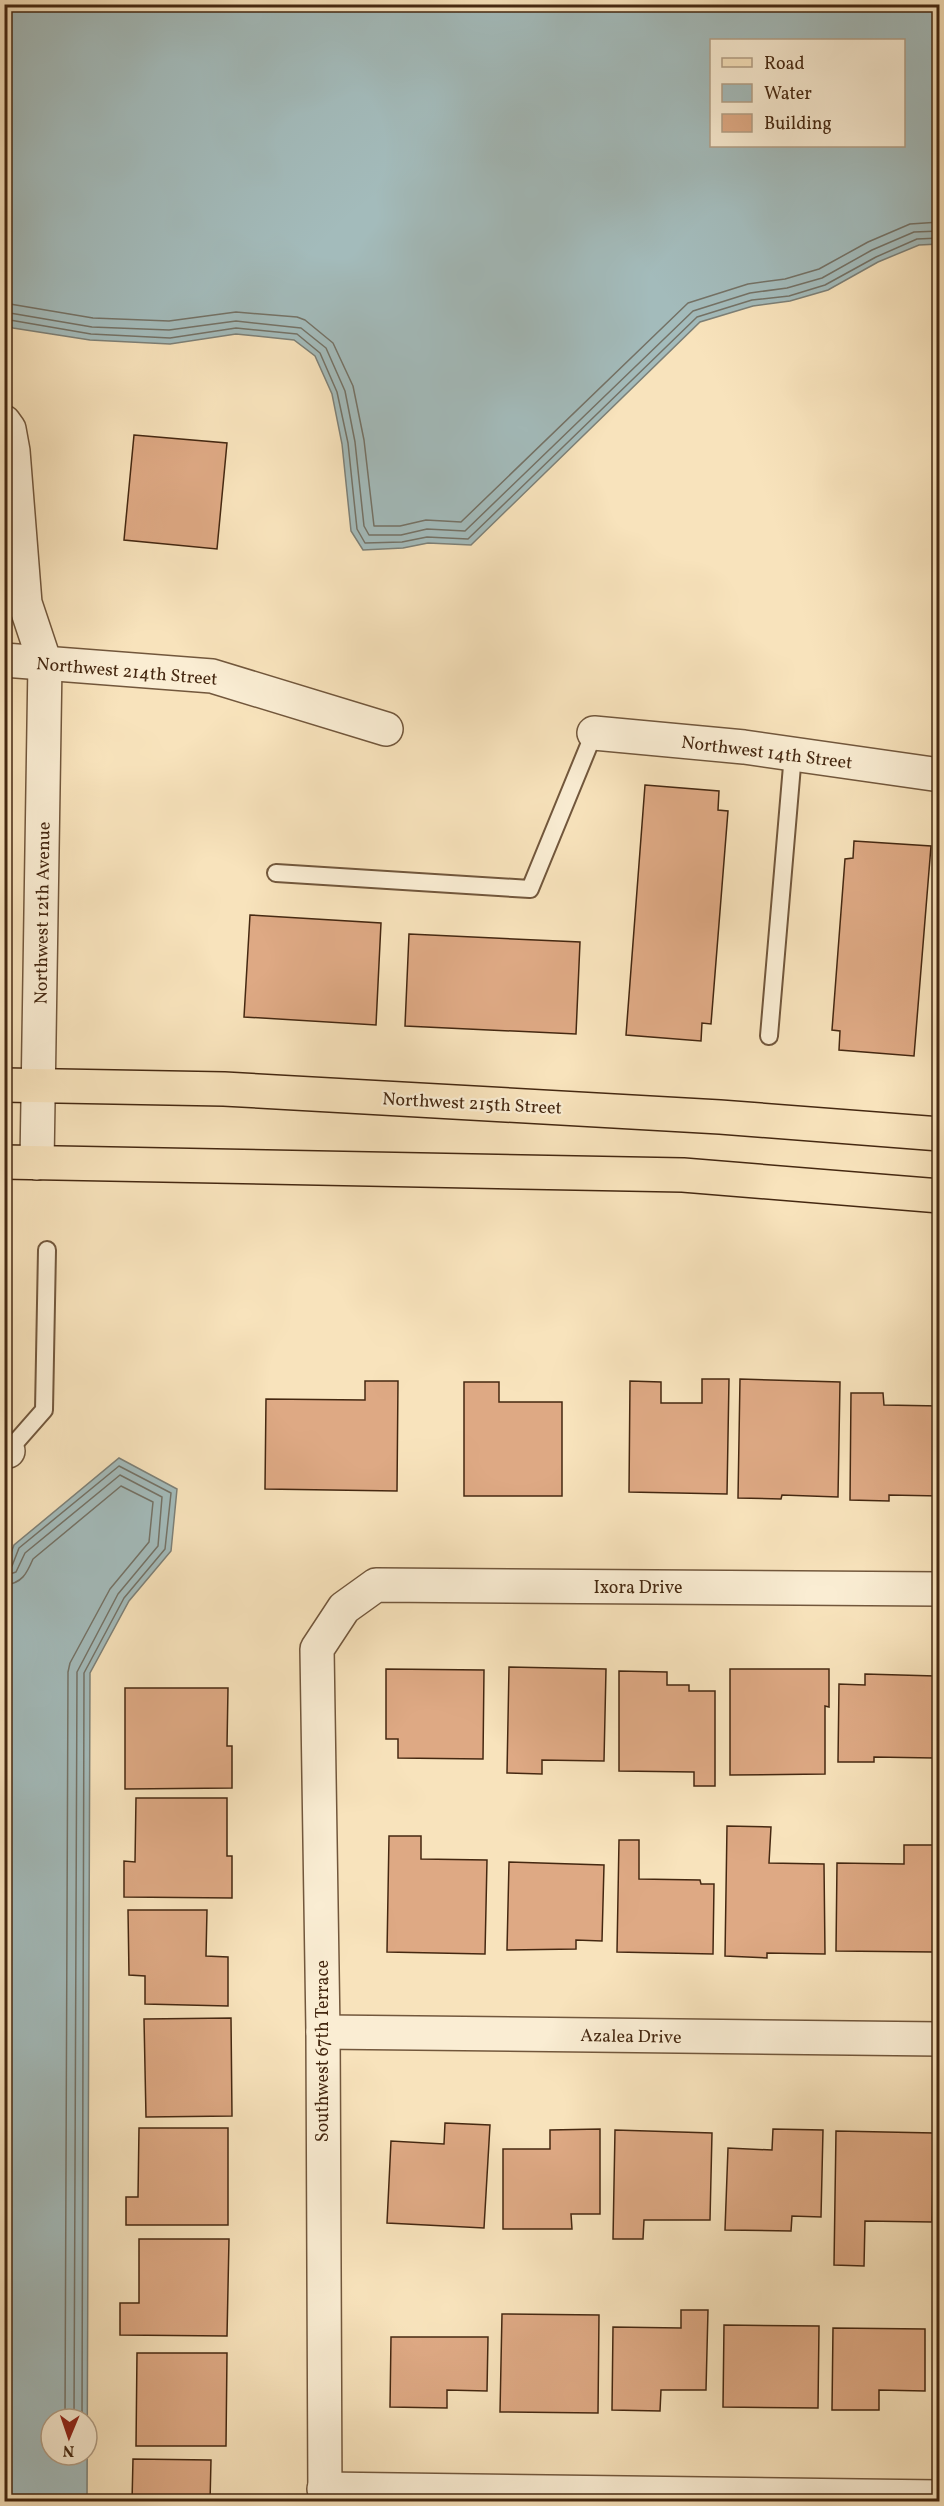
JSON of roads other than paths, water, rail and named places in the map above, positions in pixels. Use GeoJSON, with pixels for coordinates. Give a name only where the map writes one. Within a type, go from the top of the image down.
{"type":"FeatureCollection","features":[{"type":"Feature","properties":{"kind":"main road","name":"Northwest 215th Street"},"geometry":{"type":"LineString","coordinates":[[4,1085],[224,1089],[720,1117],[939,1134]]}},
{"type":"Feature","properties":{"kind":"main road"},"geometry":{"type":"LineString","coordinates":[[4,1162],[683,1175],[939,1196]]}},
{"type":"Feature","properties":{"kind":"street","name":"Northwest 12th Avenue"},"geometry":{"type":"LineString","coordinates":[[4,422],[9,429],[13,451],[25,603],[45,663],[37,1163]]}},
{"type":"Feature","properties":{"kind":"street","name":"Northwest 214th Street"},"geometry":{"type":"LineString","coordinates":[[4,660],[212,676],[386,729]]}},
{"type":"Feature","properties":{"kind":"street","name":"Northwest 14th Street"},"geometry":{"type":"LineString","coordinates":[[594,733],[744,747],[939,775]]}},
{"type":"Feature","properties":{"kind":"street","name":"Ixora Drive"},"geometry":{"type":"LineString","coordinates":[[344,1608],[376,1585],[939,1589]]}},
{"type":"Feature","properties":{"kind":"street","name":"Southwest 67th Terrace"},"geometry":{"type":"LineString","coordinates":[[324,2495],[323,2032],[317,1649],[344,1608]]}},
{"type":"Feature","properties":{"kind":"street","name":"Azalea Drive"},"geometry":{"type":"LineString","coordinates":[[323,2032],[939,2039]]}},
{"type":"Feature","properties":{"kind":"street"},"geometry":{"type":"LineString","coordinates":[[324,2495],[939,2497]]}},
{"type":"Feature","properties":{"kind":"lane"},"geometry":{"type":"LineString","coordinates":[[276,873],[530,889],[594,733]]}},
{"type":"Feature","properties":{"kind":"lane"},"geometry":{"type":"LineString","coordinates":[[769,1036],[793,754]]}},
{"type":"Feature","properties":{"kind":"lane"},"geometry":{"type":"LineString","coordinates":[[6,1451],[44,1410],[47,1250]]}},
{"type":"Feature","properties":{"kind":"water"},"geometry":{"type":"Polygon","coordinates":[[[4,5],[939,5],[939,244],[919,245],[878,262],[828,290],[790,301],[753,306],[700,322],[471,545],[428,543],[403,548],[363,550],[351,531],[342,444],[332,394],[315,356],[294,340],[236,334],[170,344],[90,340],[13,328],[5,324],[4,5]]]}},
{"type":"Feature","properties":{"kind":"water"},"geometry":{"type":"Polygon","coordinates":[[[119,1458],[177,1489],[171,1551],[129,1601],[90,1673],[87,2407],[39,2407],[39,2467],[87,2467],[87,2501],[5,2501],[5,1569],[14,1545],[119,1458]]]}}]}
